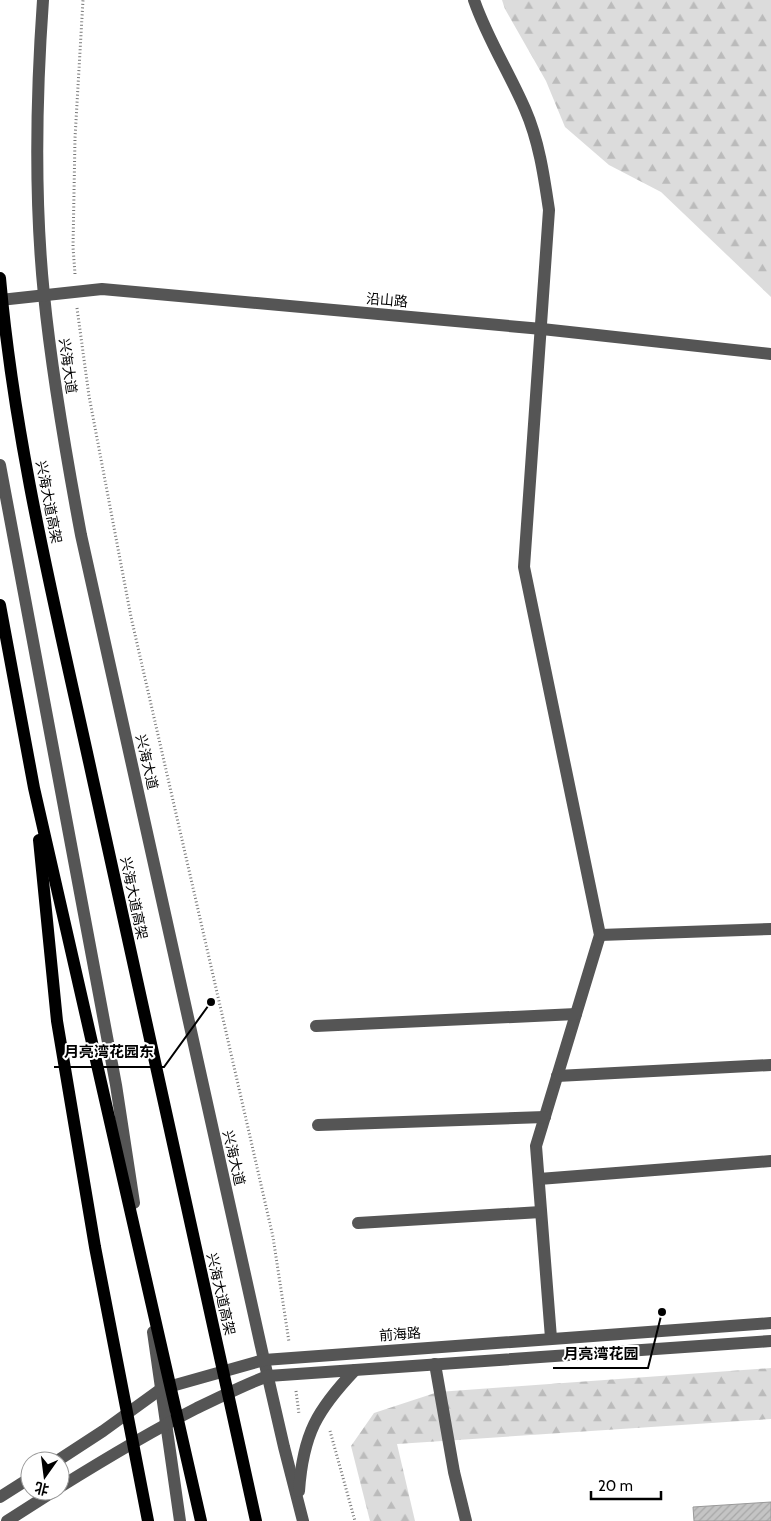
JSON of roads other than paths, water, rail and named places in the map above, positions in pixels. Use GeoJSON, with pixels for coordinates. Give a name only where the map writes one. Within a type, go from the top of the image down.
{"type":"FeatureCollection","features":[{"type":"Feature","properties":{"kind":"main road","name":"兴海大道高架"},"geometry":{"type":"LineString","coordinates":[[0,278],[13,384],[38,523],[152,1053],[256,1521]]}},
{"type":"Feature","properties":{"kind":"main road"},"geometry":{"type":"LineString","coordinates":[[0,605],[34,788],[201,1521]]}},
{"type":"Feature","properties":{"kind":"main road"},"geometry":{"type":"LineString","coordinates":[[34,788],[57,1021],[95,1247],[148,1521]]}},
{"type":"Feature","properties":{"kind":"street","name":"兴海大道"},"geometry":{"type":"LineString","coordinates":[[43,0],[39,56],[37,155],[44,295],[64,436],[81,534],[264,1360],[303,1521]]}},
{"type":"Feature","properties":{"kind":"street"},"geometry":{"type":"LineString","coordinates":[[474,0],[480,18],[526,110],[542,159],[549,210],[524,567],[600,935],[536,1146],[551,1338]]}},
{"type":"Feature","properties":{"kind":"street","name":"沿山路"},"geometry":{"type":"LineString","coordinates":[[0,300],[102,289],[542,329],[771,354]]}},
{"type":"Feature","properties":{"kind":"street"},"geometry":{"type":"LineString","coordinates":[[0,465],[116,1086],[180,1521]]}},
{"type":"Feature","properties":{"kind":"street"},"geometry":{"type":"LineString","coordinates":[[600,935],[771,930]]}},
{"type":"Feature","properties":{"kind":"street"},"geometry":{"type":"LineString","coordinates":[[316,1026],[576,1014]]}},
{"type":"Feature","properties":{"kind":"street"},"geometry":{"type":"LineString","coordinates":[[557,1076],[771,1065]]}},
{"type":"Feature","properties":{"kind":"street"},"geometry":{"type":"LineString","coordinates":[[318,1125],[544,1117]]}},
{"type":"Feature","properties":{"kind":"street"},"geometry":{"type":"LineString","coordinates":[[538,1179],[771,1161]]}},
{"type":"Feature","properties":{"kind":"street"},"geometry":{"type":"LineString","coordinates":[[358,1222],[541,1212]]}},
{"type":"Feature","properties":{"kind":"street","name":"前海路"},"geometry":{"type":"LineString","coordinates":[[70,1453],[161,1389],[264,1360],[771,1323]]}},
{"type":"Feature","properties":{"kind":"street"},"geometry":{"type":"LineString","coordinates":[[70,1481],[166,1424],[246,1384],[268,1376],[771,1341]]}},
{"type":"Feature","properties":{"kind":"street"},"geometry":{"type":"LineString","coordinates":[[435,1364],[454,1472],[466,1521]]}},
{"type":"Feature","properties":{"kind":"street"},"geometry":{"type":"LineString","coordinates":[[298,1503],[305,1446],[317,1418],[333,1393],[355,1370]]}},
{"type":"Feature","properties":{"kind":"street"},"geometry":{"type":"LineString","coordinates":[[0,1498],[20,1485]]}},
{"type":"Feature","properties":{"kind":"street"},"geometry":{"type":"LineString","coordinates":[[8,1521],[39,1501]]}},
{"type":"Feature","properties":{"kind":"place","name":"月亮湾花园东"},"geometry":{"type":"Point","coordinates":[211,1002]}},
{"type":"Feature","properties":{"kind":"place","name":"月亮湾花园"},"geometry":{"type":"Point","coordinates":[662,1312]}}]}
